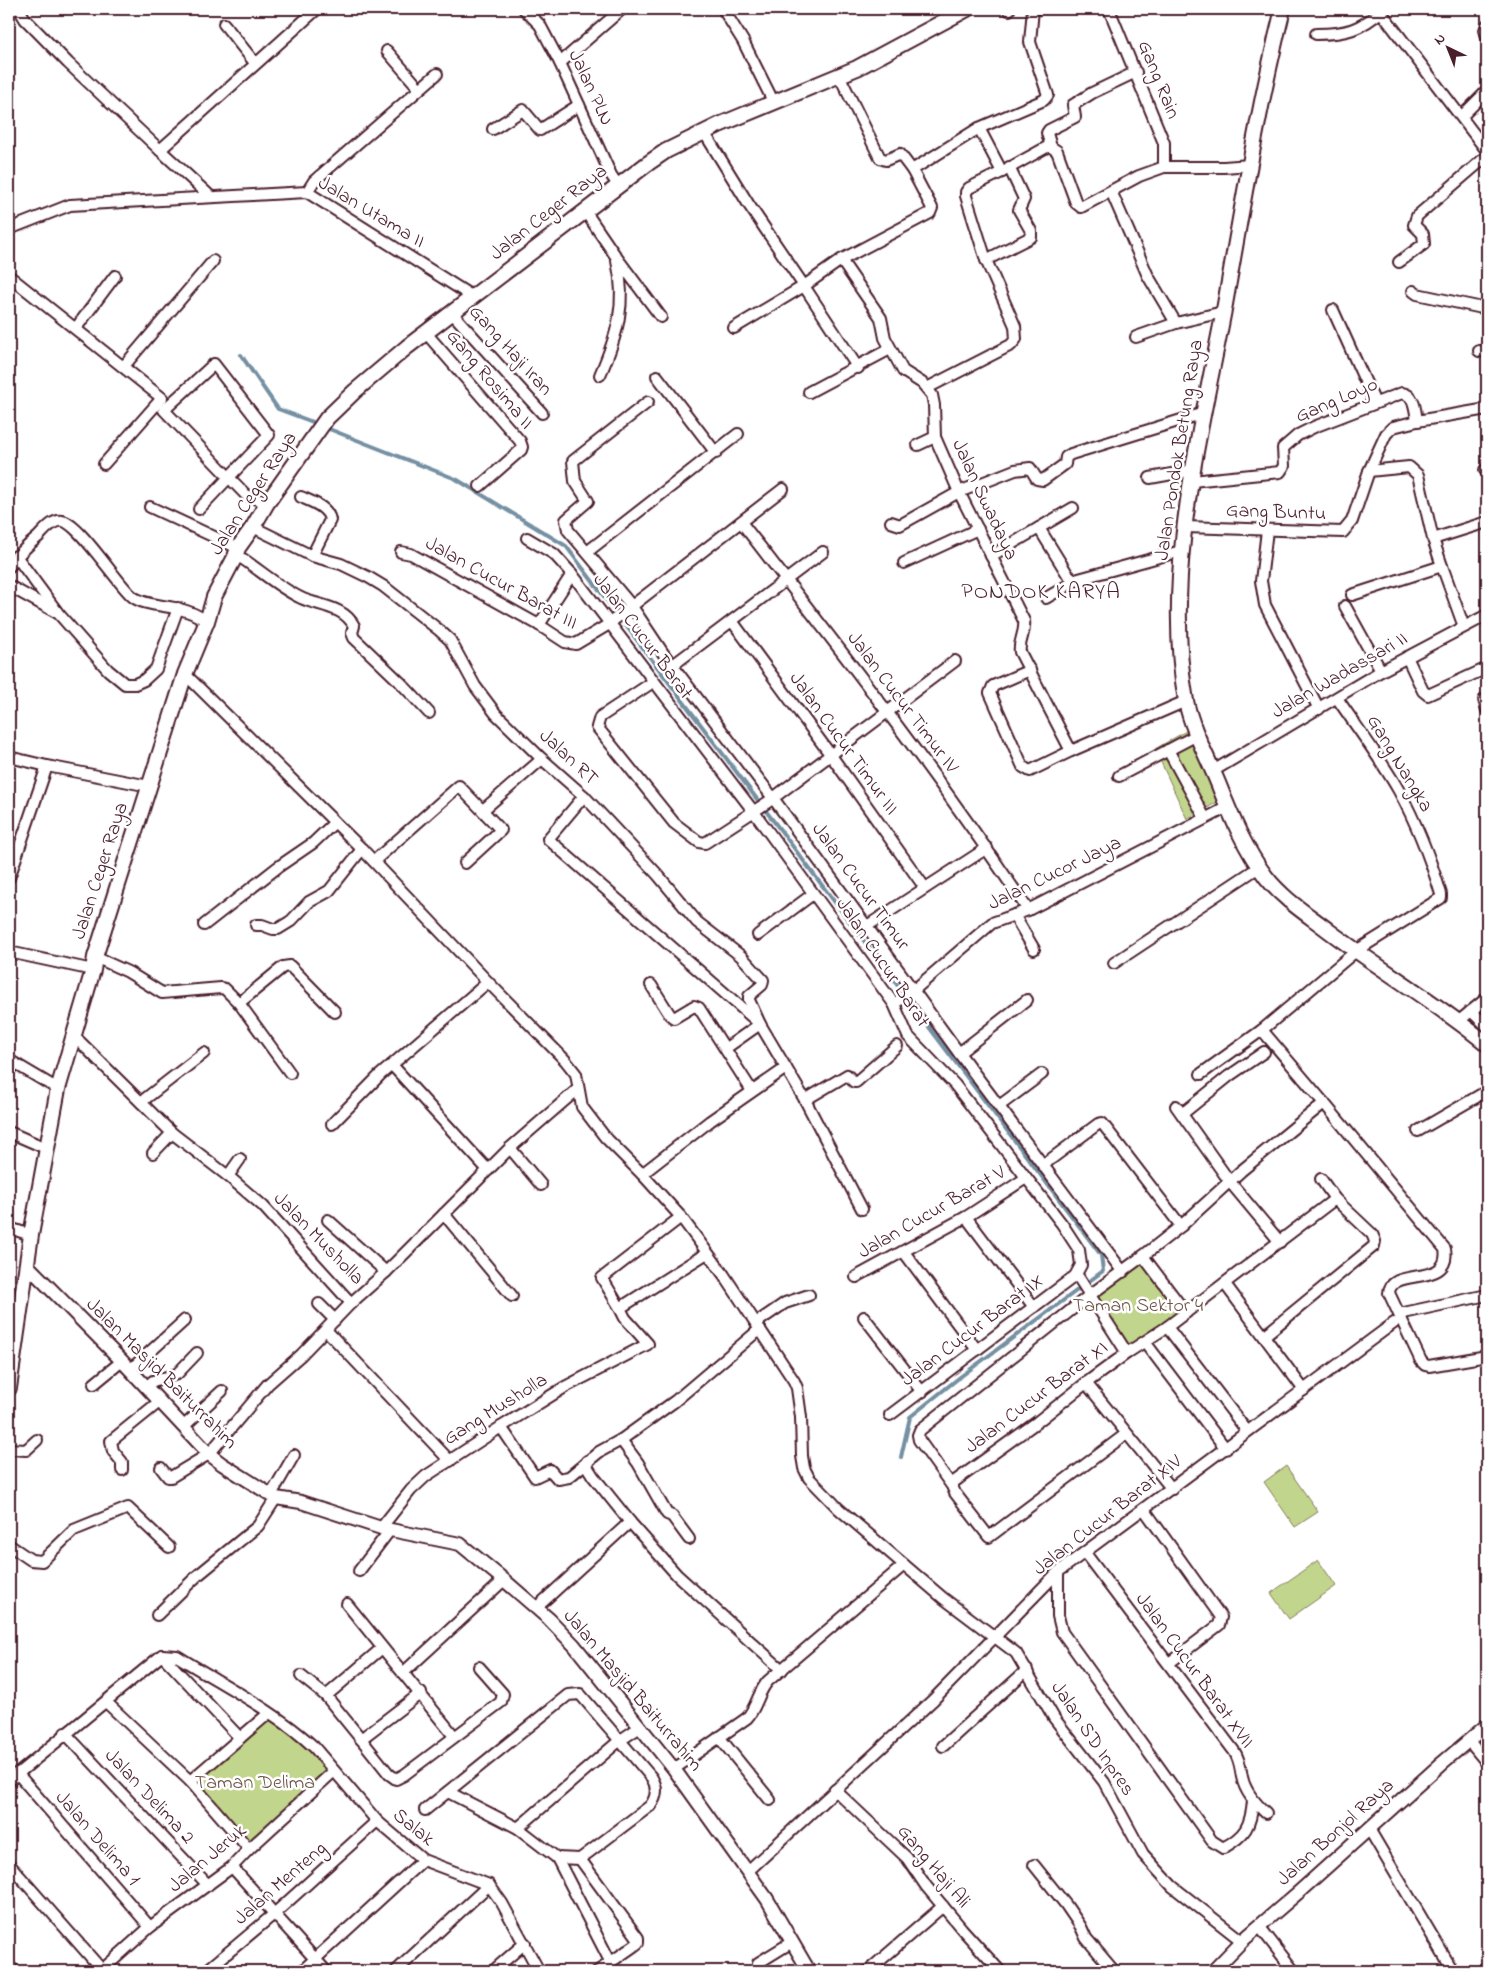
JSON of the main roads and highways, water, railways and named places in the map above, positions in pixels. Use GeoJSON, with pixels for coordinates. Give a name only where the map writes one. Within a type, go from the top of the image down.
{"type":"FeatureCollection","features":[{"type":"Feature","properties":{"kind":"main road","name":"Jalan Ceger Raya"},"geometry":{"type":"LineString","coordinates":[[9,1388],[31,1236],[58,1089],[73,1035],[185,674],[207,621],[214,597],[237,552],[267,503],[327,418],[355,391],[472,297],[618,185],[666,151],[704,132],[839,75],[967,9]]}},
{"type":"Feature","properties":{"kind":"main road","name":"Jalan Pondok Betung Raya"},"geometry":{"type":"LineString","coordinates":[[1283,9],[1250,165],[1204,413],[1181,551],[1179,630],[1186,701],[1197,734],[1228,807],[1259,867],[1273,885],[1284,896],[1356,951],[1459,1022],[1487,1044]]}},
{"type":"Feature","properties":{"kind":"waterway"},"geometry":{"type":"LineString","coordinates":[[241,355],[278,409],[318,424]]}},
{"type":"Feature","properties":{"kind":"waterway"},"geometry":{"type":"LineString","coordinates":[[324,427],[456,479],[566,546],[1101,1255],[1103,1271],[960,1377],[910,1417],[901,1457]]}},
{"type":"Feature","properties":{"kind":"district","name":"PONDOK KARYA"},"geometry":{"type":"Point","coordinates":[1041,593]}},
{"type":"Feature","properties":{"kind":"park label","name":"Taman Sektor 4"},"geometry":{"type":"Point","coordinates":[1138,1306]}},
{"type":"Feature","properties":{"kind":"park label","name":"Taman Delima"},"geometry":{"type":"Point","coordinates":[255,1783]}}]}
